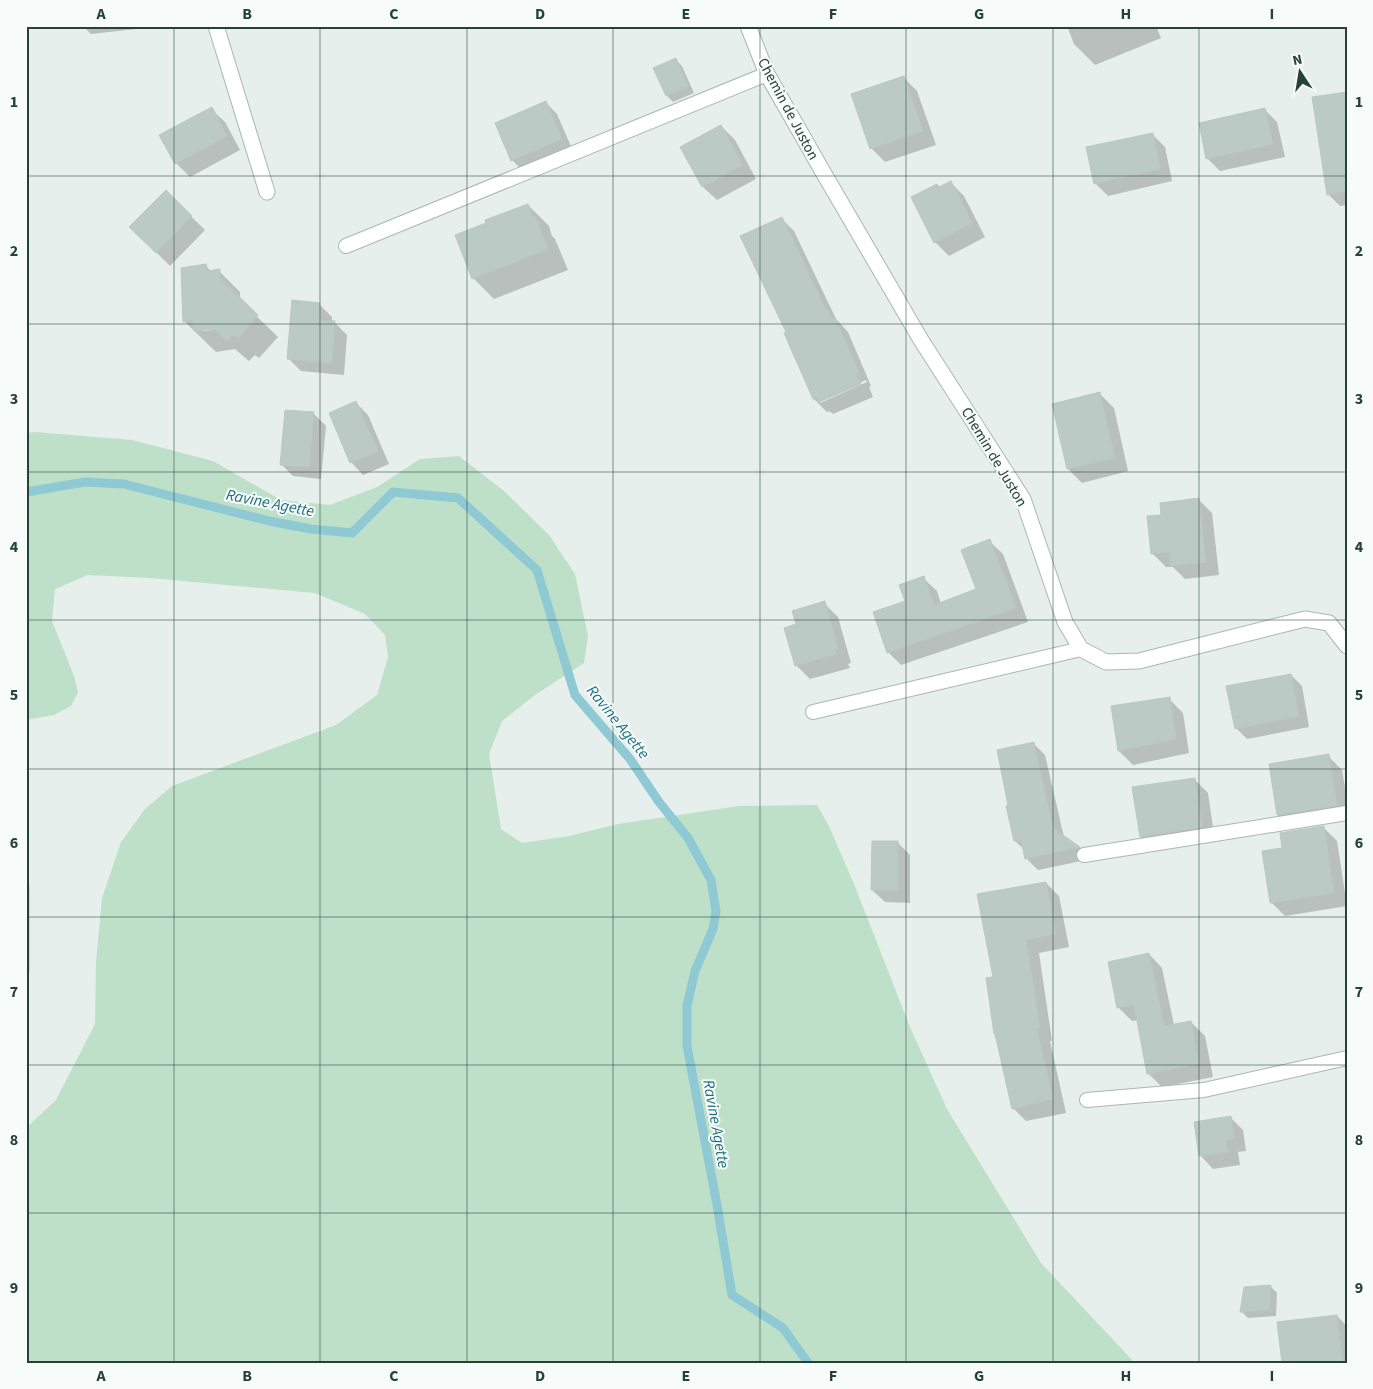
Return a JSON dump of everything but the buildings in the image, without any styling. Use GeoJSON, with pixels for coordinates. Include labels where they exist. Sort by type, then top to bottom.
{"type":"FeatureCollection","features":[{"type":"Feature","properties":{"kind":"street"},"geometry":{"type":"LineString","coordinates":[[216,26],[267,192]]}},
{"type":"Feature","properties":{"kind":"street","name":"Chemin de Juston"},"geometry":{"type":"LineString","coordinates":[[748,26],[767,74],[828,181],[921,340],[1023,499],[1064,622],[1081,649]]}},
{"type":"Feature","properties":{"kind":"street"},"geometry":{"type":"LineString","coordinates":[[1081,649],[1106,662],[1139,661],[1305,619],[1329,623],[1347,646]]}},
{"type":"Feature","properties":{"kind":"lane"},"geometry":{"type":"LineString","coordinates":[[346,246],[767,74]]}},
{"type":"Feature","properties":{"kind":"lane"},"geometry":{"type":"LineString","coordinates":[[814,712],[1081,649]]}},
{"type":"Feature","properties":{"kind":"lane"},"geometry":{"type":"LineString","coordinates":[[1084,855],[1347,813]]}},
{"type":"Feature","properties":{"kind":"lane"},"geometry":{"type":"LineString","coordinates":[[1087,1100],[1204,1090],[1347,1058]]}},
{"type":"Feature","properties":{"kind":"green space"},"geometry":{"type":"Polygon","coordinates":[[[35,432],[132,440],[213,461],[281,500],[330,505],[377,487],[420,459],[459,456],[504,491],[549,535],[575,574],[588,636],[584,663],[535,695],[502,721],[489,754],[501,829],[522,843],[569,836],[618,824],[739,806],[817,805],[829,826],[854,884],[910,1027],[947,1109],[1041,1263],[1135,1363],[26,1363],[26,1128],[56,1100],[95,1024],[96,962],[102,898],[121,842],[145,809],[172,786],[336,725],[377,695],[388,657],[385,635],[365,614],[315,593],[150,578],[88,575],[55,589],[52,621],[74,676],[78,692],[71,706],[54,715],[26,720],[26,433],[35,432]]]}},
{"type":"Feature","properties":{"kind":"green space"},"geometry":{"type":"Polygon","coordinates":[[[26,847],[30,891],[30,971],[26,982],[26,847]]]}},
{"type":"Feature","properties":{"kind":"waterway","name":"Ravine Agette"},"geometry":{"type":"LineString","coordinates":[[26,492],[85,482],[124,484],[269,521],[311,529],[352,533],[393,492],[458,498],[537,570],[575,695],[630,759],[659,802],[688,838],[711,880],[716,911],[713,929],[695,971],[687,1006],[687,1046],[732,1295],[783,1328],[808,1363]]}}]}
